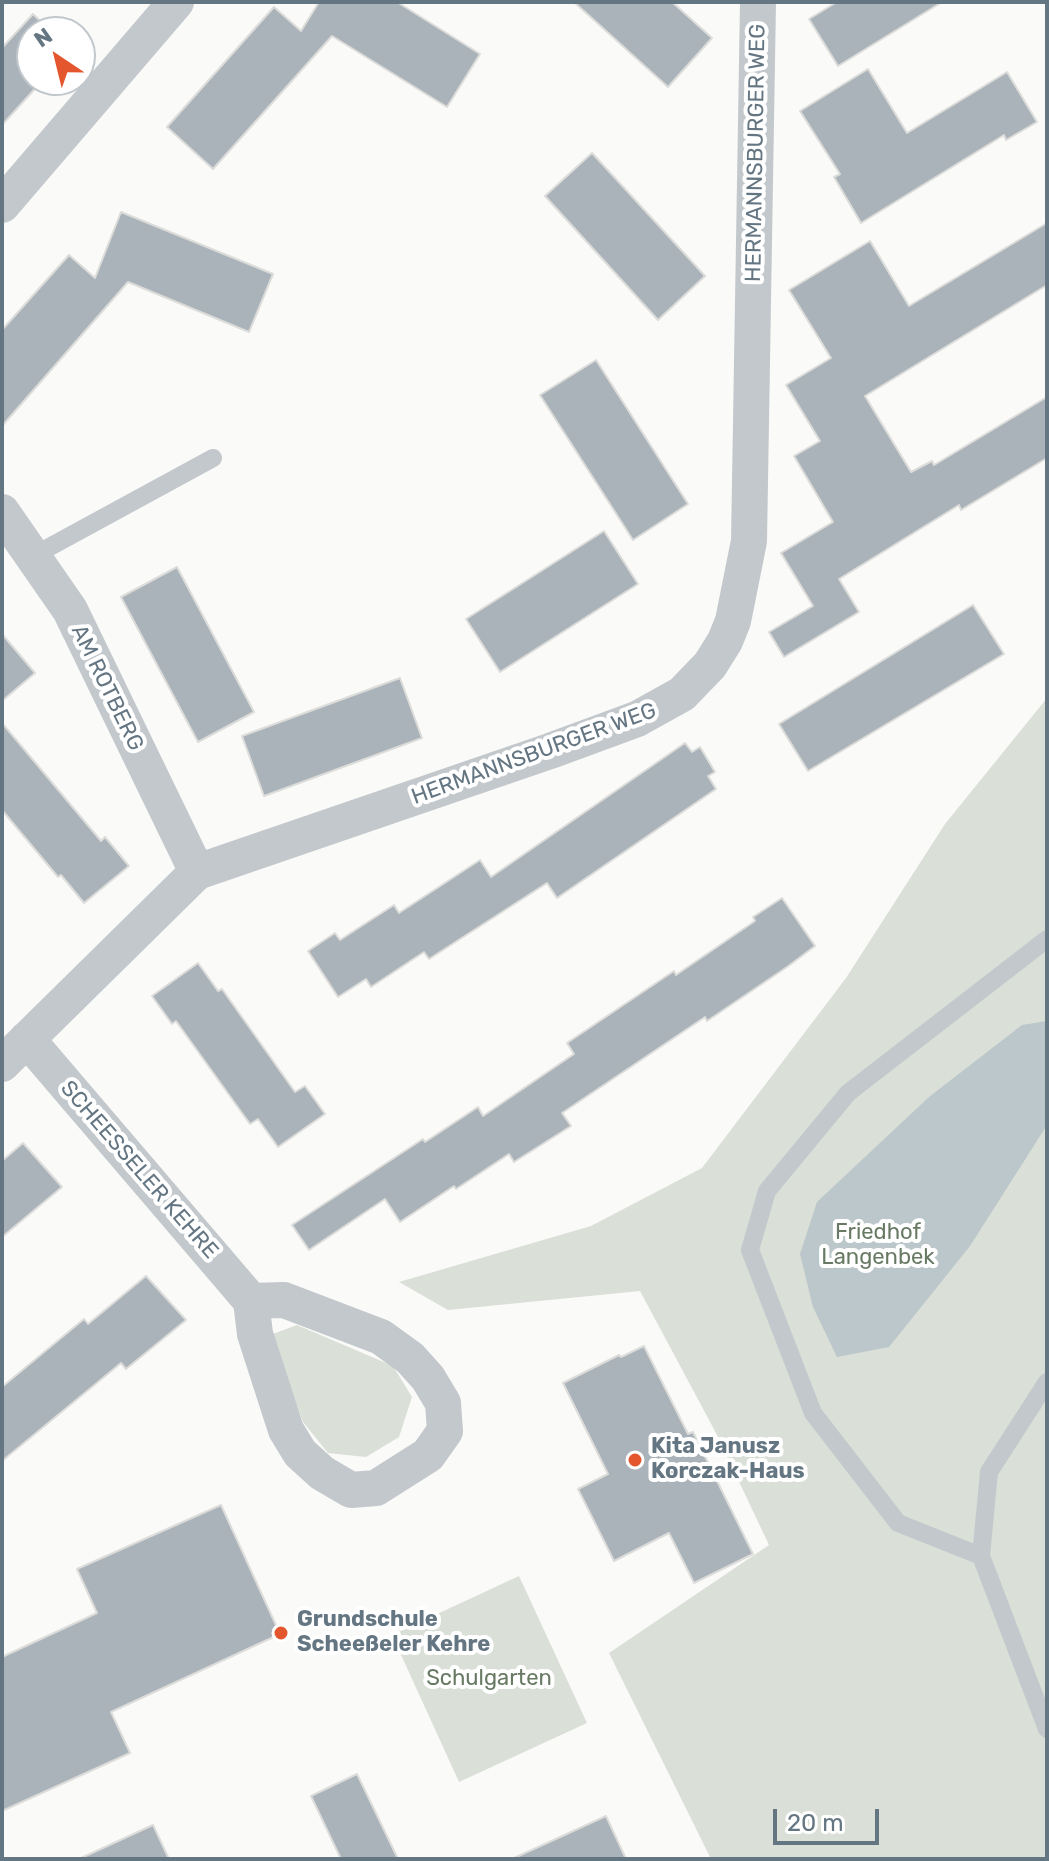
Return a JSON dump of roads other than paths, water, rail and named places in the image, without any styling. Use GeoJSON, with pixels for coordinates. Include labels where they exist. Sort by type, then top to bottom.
{"type":"FeatureCollection","features":[{"type":"Feature","properties":{"kind":"street"},"geometry":{"type":"LineString","coordinates":[[2,205],[176,2]]}},
{"type":"Feature","properties":{"kind":"street","name":"HERMANNSBURGER WEG"},"geometry":{"type":"LineString","coordinates":[[2,1064],[197,872],[637,719],[682,694],[710,665],[733,621],[749,541],[758,2]]}},
{"type":"Feature","properties":{"kind":"street","name":"AM ROTBERG"},"geometry":{"type":"LineString","coordinates":[[2,512],[70,610],[197,872]]}},
{"type":"Feature","properties":{"kind":"street","name":"SCHEESSELER KEHRE"},"geometry":{"type":"LineString","coordinates":[[27,1039],[251,1301]]}},
{"type":"Feature","properties":{"kind":"street"},"geometry":{"type":"LineString","coordinates":[[284,1300],[381,1337],[410,1358],[428,1378],[443,1403],[445,1431],[428,1455],[376,1488],[351,1490],[322,1473],[300,1453],[286,1430],[255,1334],[251,1301],[284,1300]]}},
{"type":"Feature","properties":{"kind":"lane"},"geometry":{"type":"LineString","coordinates":[[33,556],[213,458]]}},
{"type":"Feature","properties":{"kind":"lane"},"geometry":{"type":"LineString","coordinates":[[981,1556],[898,1523],[813,1413],[750,1250],[767,1191],[848,1093],[1047,939]]}},
{"type":"Feature","properties":{"kind":"lane"},"geometry":{"type":"LineString","coordinates":[[1047,1382],[989,1472],[981,1556],[1047,1729]]}},
{"type":"Feature","properties":{"kind":"place","name":"Kita Janusz Korczak-Haus"},"geometry":{"type":"Point","coordinates":[635,1460]}},
{"type":"Feature","properties":{"kind":"place","name":"Grundschule Scheeßeler Kehre"},"geometry":{"type":"Point","coordinates":[281,1633]}},
{"type":"Feature","properties":{"kind":"park label","name":"Friedhof Langenbek"},"geometry":{"type":"Point","coordinates":[878,1246]}},
{"type":"Feature","properties":{"kind":"park label","name":"Schulgarten"},"geometry":{"type":"Point","coordinates":[489,1679]}}]}
